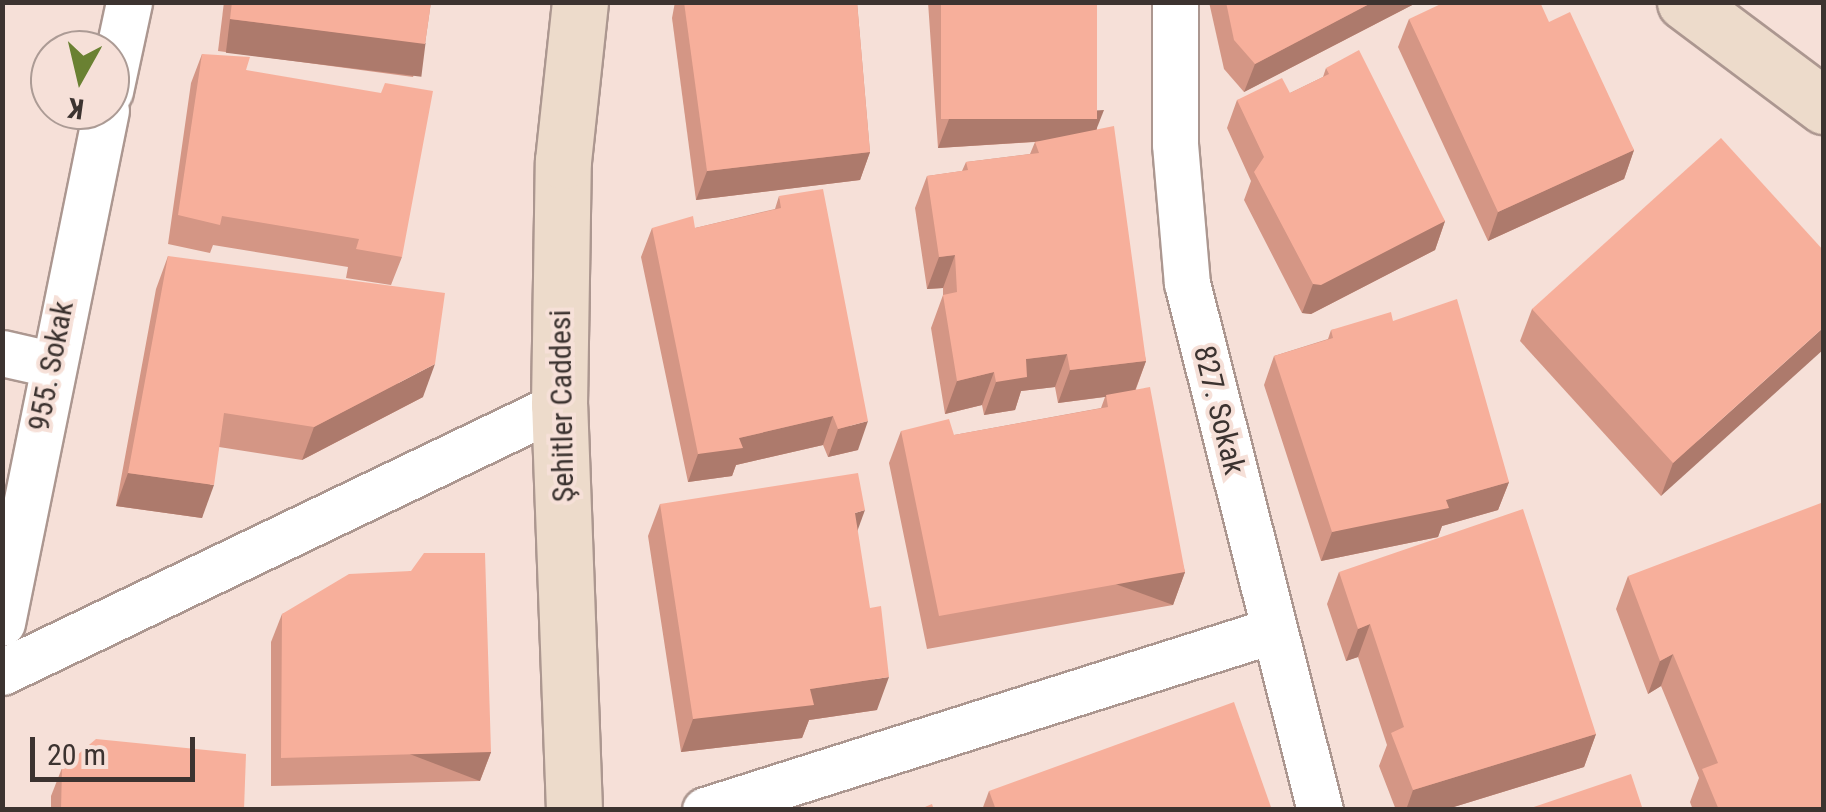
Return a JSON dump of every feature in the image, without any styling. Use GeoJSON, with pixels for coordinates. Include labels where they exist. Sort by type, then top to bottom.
{"type":"FeatureCollection","features":[{"type":"Feature","properties":{"kind":"street"},"geometry":{"type":"LineString","coordinates":[[124,30],[130,2]]}},
{"type":"Feature","properties":{"kind":"street","name":"Şehitler Caddesi"},"geometry":{"type":"LineString","coordinates":[[574,810],[559,405],[563,161],[580,2]]}},
{"type":"Feature","properties":{"kind":"street","name":"827. Sokak"},"geometry":{"type":"LineString","coordinates":[[1175,2],[1175,144],[1187,284],[1320,810]]}},
{"type":"Feature","properties":{"kind":"street"},"geometry":{"type":"LineString","coordinates":[[1685,2],[1824,106]]}},
{"type":"Feature","properties":{"kind":"street","name":"955. Sokak"},"geometry":{"type":"LineString","coordinates":[[2,623],[50,364],[102,130]]}},
{"type":"Feature","properties":{"kind":"street"},"geometry":{"type":"LineString","coordinates":[[2,353],[50,364]]}},
{"type":"Feature","properties":{"kind":"street"},"geometry":{"type":"LineString","coordinates":[[2,672],[559,405]]}},
{"type":"Feature","properties":{"kind":"street"},"geometry":{"type":"LineString","coordinates":[[706,810],[1274,630]]}},
{"type":"Feature","properties":{"kind":"building"},"geometry":{"type":"Polygon","coordinates":[[[232,2],[431,2],[425,44],[230,19],[232,2]]]}},
{"type":"Feature","properties":{"kind":"building"},"geometry":{"type":"Polygon","coordinates":[[[684,2],[857,2],[870,152],[707,171],[684,2]]]}},
{"type":"Feature","properties":{"kind":"building"},"geometry":{"type":"Polygon","coordinates":[[[941,2],[1097,2],[1097,119],[941,119],[941,2]]]}},
{"type":"Feature","properties":{"kind":"building"},"geometry":{"type":"Polygon","coordinates":[[[1226,2],[1373,2],[1255,64],[1234,40],[1226,2]]]}},
{"type":"Feature","properties":{"kind":"building"},"geometry":{"type":"Polygon","coordinates":[[[1445,2],[1540,2],[1549,22],[1570,12],[1634,150],[1498,212],[1409,19],[1445,2]]]}},
{"type":"Feature","properties":{"kind":"building"},"geometry":{"type":"Polygon","coordinates":[[[1359,50],[1445,221],[1321,285],[1313,284],[1254,172],[1264,157],[1237,100],[1282,78],[1290,93],[1329,74],[1326,68],[1359,50]]]}},
{"type":"Feature","properties":{"kind":"building"},"geometry":{"type":"Polygon","coordinates":[[[202,54],[250,57],[246,70],[381,93],[385,83],[433,91],[402,257],[356,249],[359,239],[222,216],[220,225],[178,215],[202,54]]]}},
{"type":"Feature","properties":{"kind":"building"},"geometry":{"type":"Polygon","coordinates":[[[1114,126],[1146,361],[1070,370],[1067,354],[1026,359],[1027,377],[996,382],[994,372],[957,381],[943,295],[957,292],[955,255],[939,257],[927,176],[968,170],[966,162],[1039,153],[1035,142],[1114,126]]]}},
{"type":"Feature","properties":{"kind":"building"},"geometry":{"type":"Polygon","coordinates":[[[1721,138],[1824,251],[1824,327],[1673,463],[1532,309],[1721,138]]]}},
{"type":"Feature","properties":{"kind":"building"},"geometry":{"type":"Polygon","coordinates":[[[823,189],[868,421],[838,429],[833,416],[739,438],[743,448],[698,454],[652,228],[693,216],[695,228],[781,208],[779,196],[823,189]]]}},
{"type":"Feature","properties":{"kind":"building"},"geometry":{"type":"Polygon","coordinates":[[[168,256],[445,293],[435,364],[314,427],[224,413],[214,485],[128,473],[168,256]]]}},
{"type":"Feature","properties":{"kind":"building"},"geometry":{"type":"Polygon","coordinates":[[[1457,299],[1509,482],[1446,500],[1449,508],[1332,532],[1274,356],[1333,338],[1331,330],[1391,312],[1393,321],[1457,299]]]}},
{"type":"Feature","properties":{"kind":"building"},"geometry":{"type":"Polygon","coordinates":[[[1150,387],[1185,572],[939,616],[901,431],[949,419],[954,435],[1108,407],[1106,395],[1150,387]]]}},
{"type":"Feature","properties":{"kind":"building"},"geometry":{"type":"Polygon","coordinates":[[[858,473],[865,510],[855,513],[870,608],[881,606],[889,677],[810,689],[814,705],[693,719],[660,504],[858,473]]]}},
{"type":"Feature","properties":{"kind":"building"},"geometry":{"type":"Polygon","coordinates":[[[1821,503],[1824,810],[1719,810],[1702,769],[1718,763],[1673,654],[1660,661],[1628,576],[1821,503]]]}},
{"type":"Feature","properties":{"kind":"building"},"geometry":{"type":"Polygon","coordinates":[[[1523,509],[1596,734],[1413,790],[1391,733],[1404,727],[1370,624],[1358,629],[1339,572],[1523,509]]]}},
{"type":"Feature","properties":{"kind":"building"},"geometry":{"type":"Polygon","coordinates":[[[424,553],[485,553],[491,752],[281,758],[282,614],[349,574],[411,571],[424,553]]]}},
{"type":"Feature","properties":{"kind":"building"},"geometry":{"type":"Polygon","coordinates":[[[1234,702],[1272,810],[996,810],[989,791],[1234,702]]]}},
{"type":"Feature","properties":{"kind":"building"},"geometry":{"type":"Polygon","coordinates":[[[96,739],[246,754],[244,810],[61,810],[62,768],[96,739]]]}},
{"type":"Feature","properties":{"kind":"building"},"geometry":{"type":"Polygon","coordinates":[[[1631,774],[1643,810],[1525,810],[1631,774]]]}}]}
